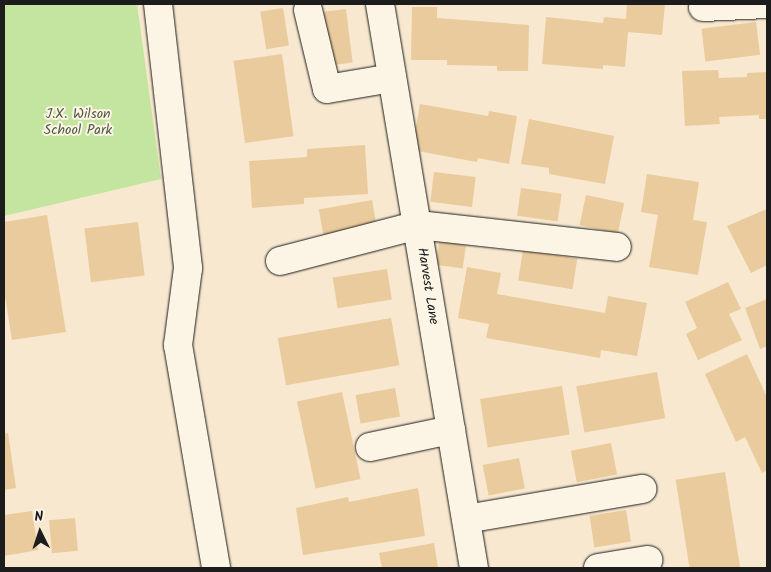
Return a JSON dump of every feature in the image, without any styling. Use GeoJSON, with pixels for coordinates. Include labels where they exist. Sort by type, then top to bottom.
{"type":"FeatureCollection","features":[{"type":"Feature","properties":{"kind":"street"},"geometry":{"type":"LineString","coordinates":[[158,4],[188,268],[178,345],[216,568]]}},
{"type":"Feature","properties":{"kind":"street","name":"Harvest Lane"},"geometry":{"type":"LineString","coordinates":[[380,4],[474,568]]}},
{"type":"Feature","properties":{"kind":"street"},"geometry":{"type":"LineString","coordinates":[[703,7],[767,4]]}},
{"type":"Feature","properties":{"kind":"street"},"geometry":{"type":"LineString","coordinates":[[308,10],[327,89],[392,78]]}},
{"type":"Feature","properties":{"kind":"street"},"geometry":{"type":"LineString","coordinates":[[280,260],[418,225],[618,247]]}},
{"type":"Feature","properties":{"kind":"street"},"geometry":{"type":"LineString","coordinates":[[370,447],[451,430]]}},
{"type":"Feature","properties":{"kind":"street"},"geometry":{"type":"LineString","coordinates":[[466,519],[642,489]]}},
{"type":"Feature","properties":{"kind":"street"},"geometry":{"type":"LineString","coordinates":[[598,568],[648,560]]}},
{"type":"Feature","properties":{"kind":"green space","name":"J.X. Wilson School Park"},"geometry":{"type":"Polygon","coordinates":[[[4,4],[137,4],[161,179],[4,216],[4,4]]]}},
{"type":"Feature","properties":{"kind":"building"},"geometry":{"type":"Polygon","coordinates":[[[627,4],[665,4],[662,35],[628,32],[625,67],[603,65],[603,69],[542,64],[546,17],[603,23],[604,17],[626,19],[627,4]]]}},
{"type":"Feature","properties":{"kind":"building"},"geometry":{"type":"Polygon","coordinates":[[[412,7],[437,7],[437,18],[529,25],[528,71],[497,71],[497,66],[447,65],[447,60],[411,60],[412,7]]]}},
{"type":"Feature","properties":{"kind":"building"},"geometry":{"type":"Polygon","coordinates":[[[283,8],[289,46],[266,49],[260,12],[283,8]]]}},
{"type":"Feature","properties":{"kind":"building"},"geometry":{"type":"Polygon","coordinates":[[[346,9],[353,63],[323,66],[316,13],[346,9]]]}},
{"type":"Feature","properties":{"kind":"building"},"geometry":{"type":"Polygon","coordinates":[[[756,22],[760,55],[705,61],[701,29],[756,22]]]}},
{"type":"Feature","properties":{"kind":"building"},"geometry":{"type":"Polygon","coordinates":[[[282,54],[294,136],[245,143],[233,61],[282,54]]]}},
{"type":"Feature","properties":{"kind":"building"},"geometry":{"type":"Polygon","coordinates":[[[718,70],[719,78],[747,77],[747,73],[767,72],[767,119],[759,119],[759,115],[719,117],[720,124],[685,126],[682,71],[718,70]]]}},
{"type":"Feature","properties":{"kind":"building"},"geometry":{"type":"Polygon","coordinates":[[[420,104],[488,116],[489,111],[517,116],[509,164],[478,158],[477,162],[412,150],[420,104]]]}},
{"type":"Feature","properties":{"kind":"building"},"geometry":{"type":"Polygon","coordinates":[[[529,119],[614,136],[605,184],[549,174],[549,168],[521,164],[529,119]]]}},
{"type":"Feature","properties":{"kind":"building"},"geometry":{"type":"Polygon","coordinates":[[[365,145],[368,194],[304,198],[304,204],[252,208],[249,161],[307,157],[307,149],[365,145]]]}},
{"type":"Feature","properties":{"kind":"building"},"geometry":{"type":"Polygon","coordinates":[[[434,172],[476,177],[472,207],[430,202],[434,172]]]}},
{"type":"Feature","properties":{"kind":"building"},"geometry":{"type":"Polygon","coordinates":[[[647,174],[699,182],[693,220],[707,222],[698,275],[649,267],[658,215],[641,212],[647,174]]]}},
{"type":"Feature","properties":{"kind":"building"},"geometry":{"type":"Polygon","coordinates":[[[521,188],[562,194],[558,221],[517,216],[521,188]]]}},
{"type":"Feature","properties":{"kind":"building"},"geometry":{"type":"Polygon","coordinates":[[[586,195],[624,203],[618,233],[580,225],[586,195]]]}},
{"type":"Feature","properties":{"kind":"building"},"geometry":{"type":"Polygon","coordinates":[[[372,200],[378,233],[325,243],[319,209],[372,200]]]}},
{"type":"Feature","properties":{"kind":"building"},"geometry":{"type":"Polygon","coordinates":[[[767,209],[767,265],[751,273],[727,226],[767,209]]]}},
{"type":"Feature","properties":{"kind":"building"},"geometry":{"type":"Polygon","coordinates":[[[47,215],[66,332],[12,340],[4,290],[4,222],[47,215]]]}},
{"type":"Feature","properties":{"kind":"building"},"geometry":{"type":"Polygon","coordinates":[[[138,222],[145,276],[91,282],[84,229],[138,222]]]}},
{"type":"Feature","properties":{"kind":"building"},"geometry":{"type":"Polygon","coordinates":[[[440,236],[467,240],[463,268],[436,265],[440,236]]]}},
{"type":"Feature","properties":{"kind":"building"},"geometry":{"type":"Polygon","coordinates":[[[523,250],[577,259],[572,289],[518,281],[523,250]]]}},
{"type":"Feature","properties":{"kind":"building"},"geometry":{"type":"Polygon","coordinates":[[[467,267],[501,273],[497,294],[605,313],[608,296],[647,303],[637,356],[601,350],[600,358],[486,338],[489,324],[458,318],[467,267]]]}},
{"type":"Feature","properties":{"kind":"building"},"geometry":{"type":"Polygon","coordinates":[[[387,269],[392,300],[338,308],[333,278],[387,269]]]}},
{"type":"Feature","properties":{"kind":"building"},"geometry":{"type":"Polygon","coordinates":[[[728,282],[741,309],[729,314],[742,340],[698,360],[686,334],[697,328],[685,302],[728,282]]]}},
{"type":"Feature","properties":{"kind":"building"},"geometry":{"type":"Polygon","coordinates":[[[767,299],[767,346],[760,349],[745,308],[767,299]]]}},
{"type":"Feature","properties":{"kind":"building"},"geometry":{"type":"Polygon","coordinates":[[[391,318],[399,365],[286,385],[278,338],[391,318]]]}},
{"type":"Feature","properties":{"kind":"building"},"geometry":{"type":"Polygon","coordinates":[[[747,354],[767,397],[767,470],[762,473],[745,437],[736,442],[705,374],[747,354]]]}},
{"type":"Feature","properties":{"kind":"building"},"geometry":{"type":"Polygon","coordinates":[[[657,372],[665,418],[584,433],[576,386],[657,372]]]}},
{"type":"Feature","properties":{"kind":"building"},"geometry":{"type":"Polygon","coordinates":[[[562,386],[570,434],[488,447],[480,399],[562,386]]]}},
{"type":"Feature","properties":{"kind":"building"},"geometry":{"type":"Polygon","coordinates":[[[395,388],[400,417],[361,424],[356,395],[395,388]]]}},
{"type":"Feature","properties":{"kind":"building"},"geometry":{"type":"Polygon","coordinates":[[[342,392],[361,479],[316,489],[297,402],[342,392]]]}},
{"type":"Feature","properties":{"kind":"building"},"geometry":{"type":"Polygon","coordinates":[[[8,433],[16,488],[4,490],[4,434],[8,433]]]}},
{"type":"Feature","properties":{"kind":"building"},"geometry":{"type":"Polygon","coordinates":[[[611,443],[617,474],[577,482],[571,451],[611,443]]]}},
{"type":"Feature","properties":{"kind":"building"},"geometry":{"type":"Polygon","coordinates":[[[519,458],[525,488],[489,495],[483,465],[519,458]]]}},
{"type":"Feature","properties":{"kind":"building"},"geometry":{"type":"Polygon","coordinates":[[[725,472],[740,568],[690,568],[676,480],[725,472]]]}},
{"type":"Feature","properties":{"kind":"building"},"geometry":{"type":"Polygon","coordinates":[[[418,488],[425,536],[303,555],[296,508],[348,497],[349,502],[418,488]]]}},
{"type":"Feature","properties":{"kind":"building"},"geometry":{"type":"Polygon","coordinates":[[[626,510],[631,542],[594,547],[589,516],[626,510]]]}},
{"type":"Feature","properties":{"kind":"building"},"geometry":{"type":"Polygon","coordinates":[[[32,511],[38,550],[4,556],[4,515],[32,511]]]}},
{"type":"Feature","properties":{"kind":"building"},"geometry":{"type":"Polygon","coordinates":[[[75,518],[78,551],[52,553],[49,520],[75,518]]]}},
{"type":"Feature","properties":{"kind":"building"},"geometry":{"type":"Polygon","coordinates":[[[434,543],[438,568],[382,568],[379,553],[434,543]]]}}]}
